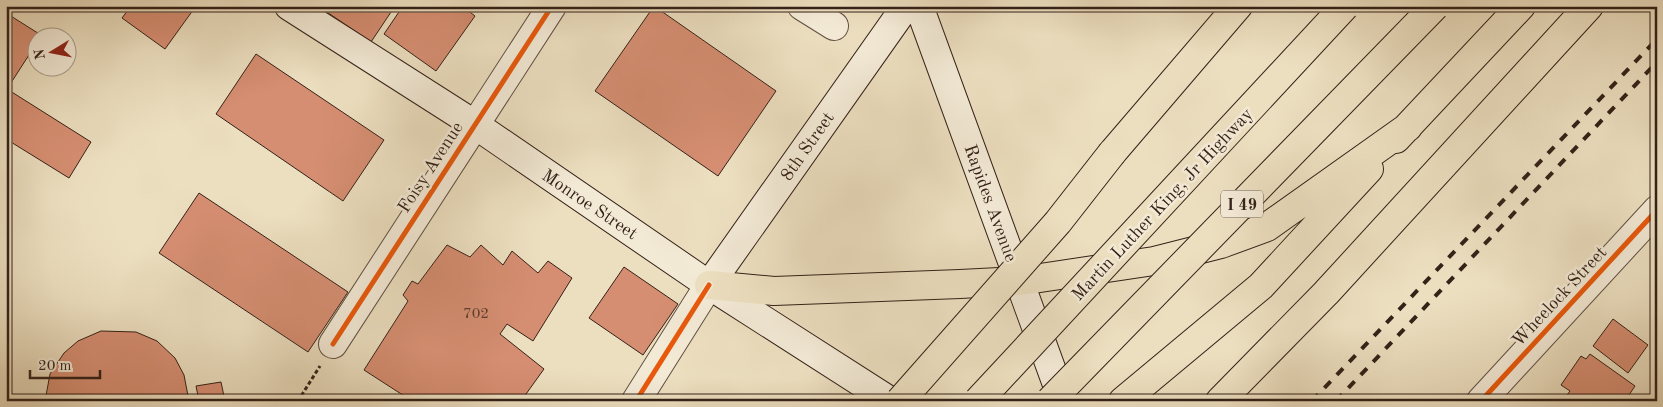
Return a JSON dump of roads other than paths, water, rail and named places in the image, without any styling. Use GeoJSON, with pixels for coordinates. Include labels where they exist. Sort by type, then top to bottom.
{"type":"FeatureCollection","features":[{"type":"Feature","properties":{"kind":"highway"},"geometry":{"type":"LineString","coordinates":[[900,401],[1058,222],[1112,153],[1238,6]]}},
{"type":"Feature","properties":{"kind":"highway","name":"Martin Luther King, Jr Highway"},"geometry":{"type":"LineString","coordinates":[[978,401],[1345,6]]}},
{"type":"Feature","properties":{"kind":"highway","name":"I 49"},"geometry":{"type":"LineString","coordinates":[[1050,401],[1435,6]]}},
{"type":"Feature","properties":{"kind":"highway"},"geometry":{"type":"LineString","coordinates":[[1123,401],[1260,286],[1521,6]]}},
{"type":"Feature","properties":{"kind":"highway"},"geometry":{"type":"LineString","coordinates":[[1221,400],[1326,293],[1589,6]]}},
{"type":"Feature","properties":{"kind":"highway"},"geometry":{"type":"LineString","coordinates":[[709,285],[774,291],[1020,281],[1154,261],[1221,244],[1268,227],[1408,127]]}},
{"type":"Feature","properties":{"kind":"main road","name":"Monroe Street"},"geometry":{"type":"LineString","coordinates":[[290,6],[474,124],[709,285],[890,401]]}},
{"type":"Feature","properties":{"kind":"main road","name":"Foisy Avenue"},"geometry":{"type":"LineString","coordinates":[[333,344],[552,6]]}},
{"type":"Feature","properties":{"kind":"main road"},"geometry":{"type":"LineString","coordinates":[[802,6],[834,26]]}},
{"type":"Feature","properties":{"kind":"main road","name":"8th Street"},"geometry":{"type":"LineString","coordinates":[[636,401],[709,285],[906,6]]}},
{"type":"Feature","properties":{"kind":"main road","name":"Rapides Avenue"},"geometry":{"type":"LineString","coordinates":[[919,6],[1063,401]]}},
{"type":"Feature","properties":{"kind":"main road","name":"Wheelock Street"},"geometry":{"type":"LineString","coordinates":[[1481,401],[1657,210]]}},
{"type":"Feature","properties":{"kind":"railway"},"geometry":{"type":"LineString","coordinates":[[1312,401],[1657,39]]}},
{"type":"Feature","properties":{"kind":"railway"},"geometry":{"type":"LineString","coordinates":[[1336,401],[1657,62]]}}]}
